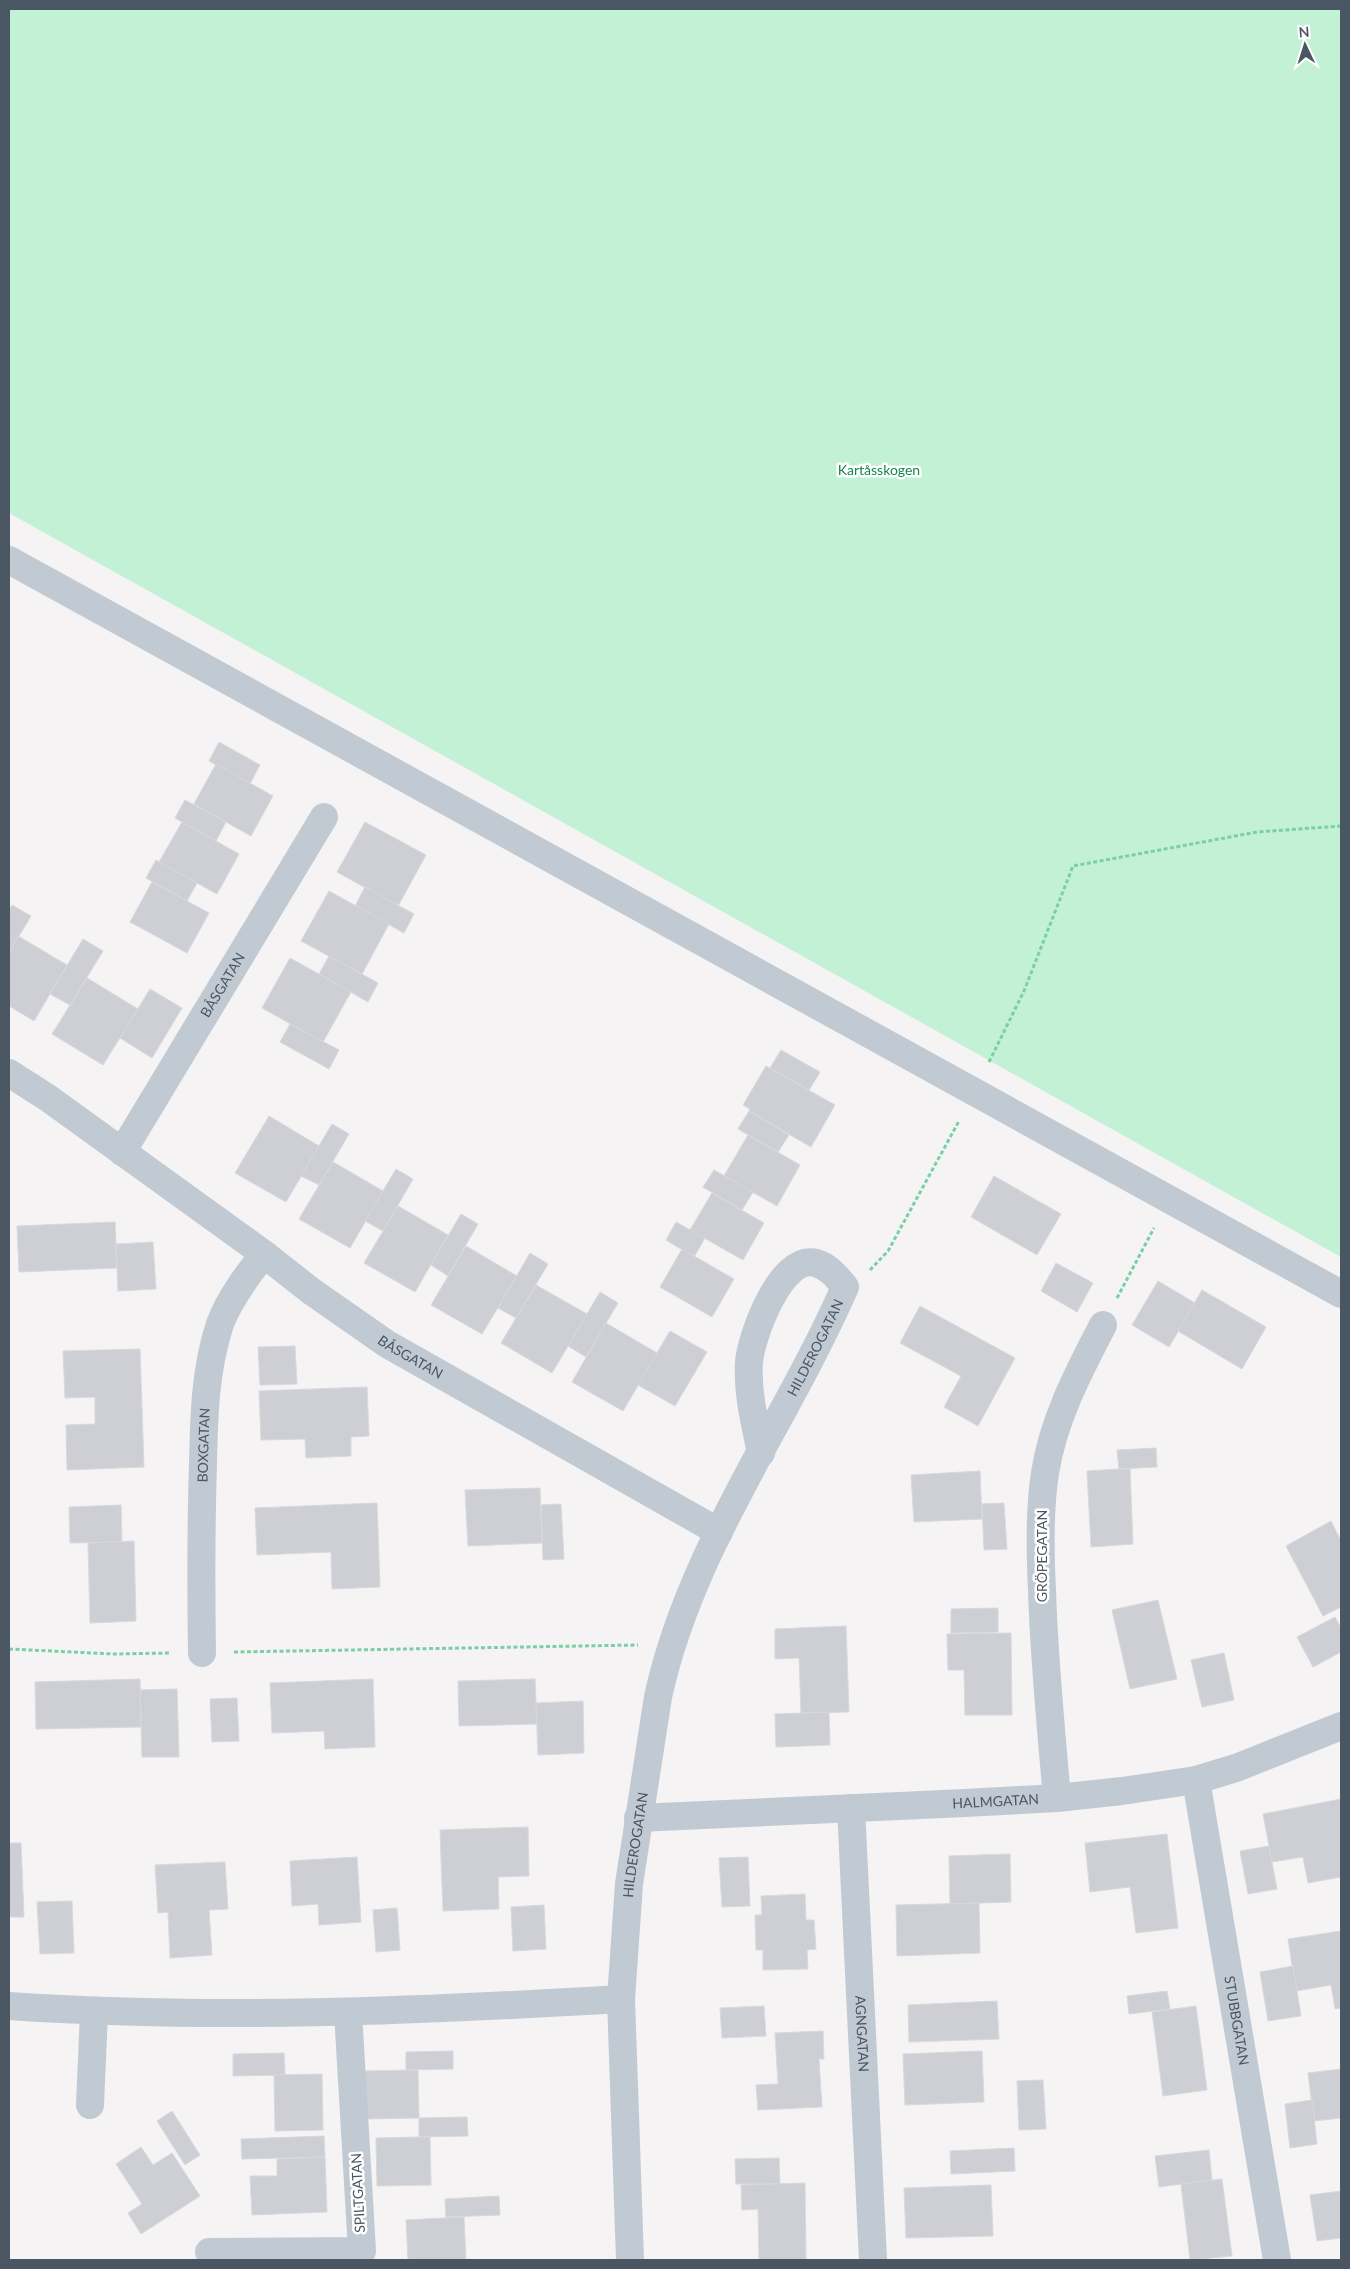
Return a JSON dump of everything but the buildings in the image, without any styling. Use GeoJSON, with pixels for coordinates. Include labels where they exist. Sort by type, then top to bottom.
{"type":"FeatureCollection","features":[{"type":"Feature","properties":{"kind":"street"},"geometry":{"type":"LineString","coordinates":[[9,560],[1341,1294]]}},
{"type":"Feature","properties":{"kind":"street","name":"BÅSGATAN"},"geometry":{"type":"LineString","coordinates":[[122,1152],[324,818]]}},
{"type":"Feature","properties":{"kind":"street","name":"BÅSGATAN"},"geometry":{"type":"LineString","coordinates":[[9,1073],[48,1098],[264,1254],[311,1291],[387,1344],[719,1532]]}},
{"type":"Feature","properties":{"kind":"street","name":"BOXGATAN"},"geometry":{"type":"LineString","coordinates":[[202,1653],[200,1536],[206,1396],[210,1358],[221,1322],[247,1275],[264,1254]]}},
{"type":"Feature","properties":{"kind":"street","name":"HILDEROGATAN"},"geometry":{"type":"LineString","coordinates":[[630,2260],[621,1999],[629,1884],[658,1697],[672,1644],[691,1591],[719,1532],[761,1453],[845,1287],[834,1273],[815,1263],[799,1266],[790,1271],[774,1290],[752,1341],[749,1363],[751,1406],[761,1453]]}},
{"type":"Feature","properties":{"kind":"street","name":"GRÖPEGATAN"},"geometry":{"type":"LineString","coordinates":[[1057,1798],[1042,1616],[1042,1504],[1045,1472],[1057,1425],[1078,1372],[1103,1325]]}},
{"type":"Feature","properties":{"kind":"street","name":"HALMGATAN"},"geometry":{"type":"LineString","coordinates":[[638,1818],[1057,1798],[1196,1780],[1253,1761],[1341,1726]]}},
{"type":"Feature","properties":{"kind":"street","name":"STUBBGATAN"},"geometry":{"type":"LineString","coordinates":[[1196,1780],[1277,2260]]}},
{"type":"Feature","properties":{"kind":"street","name":"AGNGATAN"},"geometry":{"type":"LineString","coordinates":[[851,1808],[873,2260]]}},
{"type":"Feature","properties":{"kind":"street"},"geometry":{"type":"LineString","coordinates":[[9,2006],[94,2012],[179,2014],[348,2012],[621,1999]]}},
{"type":"Feature","properties":{"kind":"street"},"geometry":{"type":"LineString","coordinates":[[90,2104],[94,2012]]}},
{"type":"Feature","properties":{"kind":"street","name":"SPILTGATAN"},"geometry":{"type":"LineString","coordinates":[[209,2252],[362,2251],[348,2012]]}},
{"type":"Feature","properties":{"kind":"path"},"geometry":{"type":"LineString","coordinates":[[845,1287],[872,1268],[888,1251],[974,1092],[1024,990],[1073,866],[1257,832],[1341,826]]}},
{"type":"Feature","properties":{"kind":"path"},"geometry":{"type":"LineString","coordinates":[[1103,1325],[1157,1223]]}},
{"type":"Feature","properties":{"kind":"path"},"geometry":{"type":"LineString","coordinates":[[9,1649],[114,1654],[672,1644]]}},
{"type":"Feature","properties":{"kind":"green space","name":"Kartåsskogen"},"geometry":{"type":"Polygon","coordinates":[[[9,9],[1341,9],[1341,1257],[9,513],[9,9]]]}}]}
